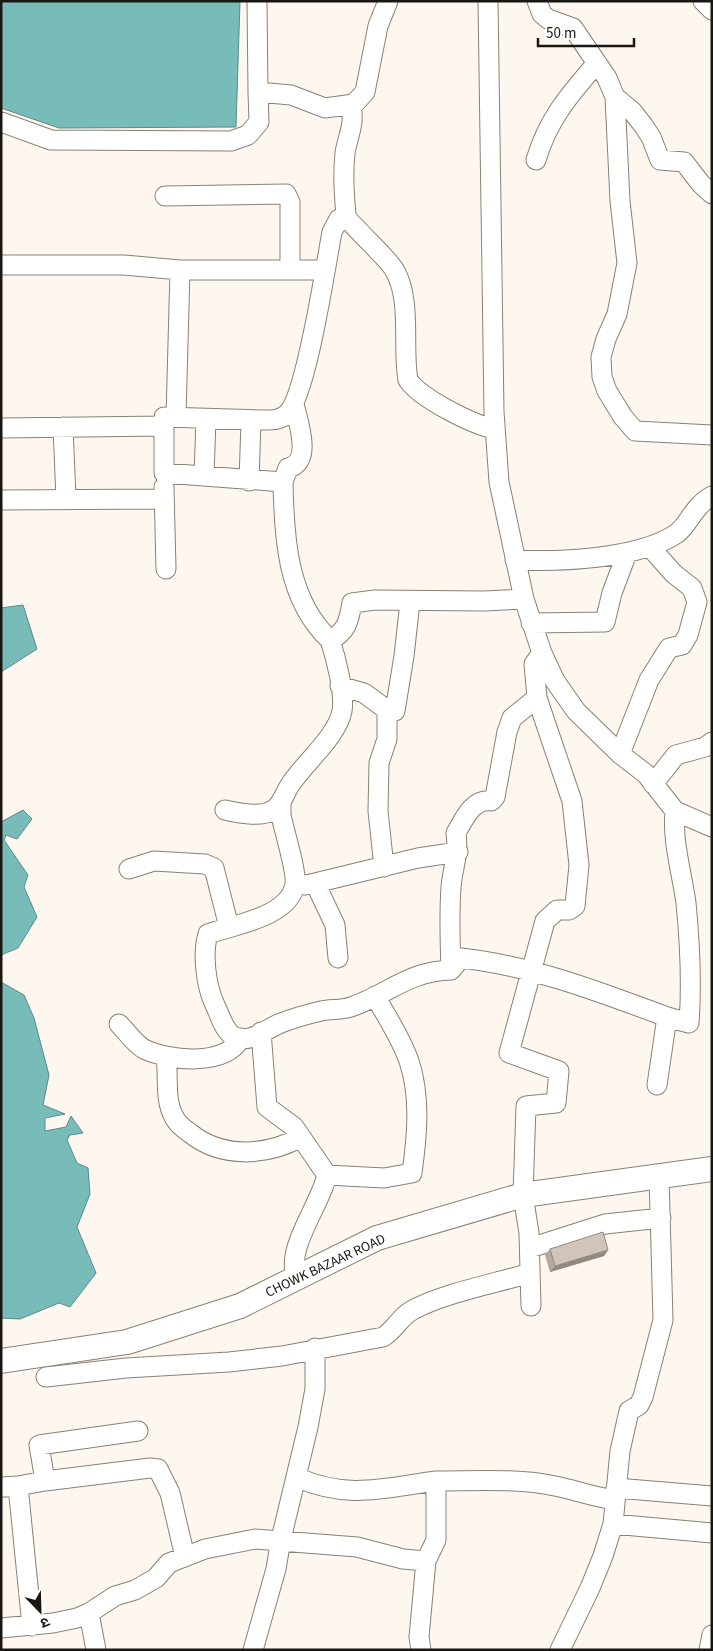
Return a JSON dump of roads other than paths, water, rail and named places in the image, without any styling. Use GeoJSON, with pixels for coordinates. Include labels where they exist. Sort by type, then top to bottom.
{"type":"FeatureCollection","features":[{"type":"Feature","properties":{"kind":"main road","name":"CHOWK BAZAAR ROAD"},"geometry":{"type":"LineString","coordinates":[[1,1362],[127,1342],[240,1306],[377,1238],[523,1195],[712,1169]]}},
{"type":"Feature","properties":{"kind":"street"},"geometry":{"type":"LineString","coordinates":[[1,122],[51,140],[231,141],[248,135],[258,122],[256,1]]}},
{"type":"Feature","properties":{"kind":"street"},"geometry":{"type":"LineString","coordinates":[[258,92],[291,96],[325,108],[351,105],[365,92],[378,26],[388,1]]}},
{"type":"Feature","properties":{"kind":"street"},"geometry":{"type":"LineString","coordinates":[[488,1],[495,429],[499,482],[524,599],[542,653],[555,681],[576,711],[620,754],[646,774],[675,811],[712,827]]}},
{"type":"Feature","properties":{"kind":"street"},"geometry":{"type":"LineString","coordinates":[[537,1],[542,14],[548,19],[573,28],[613,87],[615,97],[620,201],[627,263],[617,314],[606,339],[601,357],[602,377],[607,392],[623,417],[636,431],[650,434],[712,435]]}},
{"type":"Feature","properties":{"kind":"street"},"geometry":{"type":"LineString","coordinates":[[703,1],[712,10]]}},
{"type":"Feature","properties":{"kind":"street"},"geometry":{"type":"LineString","coordinates":[[536,160],[541,143],[563,101],[597,63]]}},
{"type":"Feature","properties":{"kind":"street"},"geometry":{"type":"LineString","coordinates":[[615,97],[632,111],[644,125],[660,160],[684,162],[701,184],[712,194]]}},
{"type":"Feature","properties":{"kind":"street"},"geometry":{"type":"LineString","coordinates":[[351,105],[354,119],[346,152],[344,173],[346,216],[395,270],[402,296],[406,325],[407,372],[412,386],[470,421],[495,429]]}},
{"type":"Feature","properties":{"kind":"street"},"geometry":{"type":"LineString","coordinates":[[165,196],[286,194],[290,202],[290,270]]}},
{"type":"Feature","properties":{"kind":"street"},"geometry":{"type":"LineString","coordinates":[[1,428],[170,422],[206,418],[277,420],[287,414],[294,404],[307,360],[332,232],[339,220],[346,216]]}},
{"type":"Feature","properties":{"kind":"street"},"geometry":{"type":"LineString","coordinates":[[1,265],[124,264],[180,270],[325,270]]}},
{"type":"Feature","properties":{"kind":"street"},"geometry":{"type":"LineString","coordinates":[[166,569],[164,473],[170,422],[180,270]]}},
{"type":"Feature","properties":{"kind":"street"},"geometry":{"type":"LineString","coordinates":[[225,810],[244,814],[272,811],[280,804],[290,784],[338,725],[342,709],[340,686],[330,640],[309,617],[290,566],[283,521],[283,482],[288,468],[294,467],[299,461],[302,449],[302,436],[294,404]]}},
{"type":"Feature","properties":{"kind":"street"},"geometry":{"type":"LineString","coordinates":[[204,476],[206,418]]}},
{"type":"Feature","properties":{"kind":"street"},"geometry":{"type":"LineString","coordinates":[[249,481],[251,420]]}},
{"type":"Feature","properties":{"kind":"street"},"geometry":{"type":"LineString","coordinates":[[63,427],[66,498]]}},
{"type":"Feature","properties":{"kind":"street"},"geometry":{"type":"LineString","coordinates":[[164,473],[249,481],[283,482]]}},
{"type":"Feature","properties":{"kind":"street"},"geometry":{"type":"LineString","coordinates":[[516,560],[570,559],[627,554],[650,547],[680,531],[703,501],[712,496]]}},
{"type":"Feature","properties":{"kind":"street"},"geometry":{"type":"LineString","coordinates":[[1,500],[66,498],[164,499]]}},
{"type":"Feature","properties":{"kind":"street"},"geometry":{"type":"LineString","coordinates":[[620,754],[649,680],[670,648],[682,645],[688,635],[697,602],[692,588],[674,574],[650,547]]}},
{"type":"Feature","properties":{"kind":"street"},"geometry":{"type":"LineString","coordinates":[[531,623],[605,622],[612,593],[627,554]]}},
{"type":"Feature","properties":{"kind":"street"},"geometry":{"type":"LineString","coordinates":[[330,640],[340,635],[348,623],[352,603],[375,600],[410,602],[524,599]]}},
{"type":"Feature","properties":{"kind":"street"},"geometry":{"type":"LineString","coordinates":[[340,686],[364,692],[387,710],[395,711],[410,602]]}},
{"type":"Feature","properties":{"kind":"street"},"geometry":{"type":"LineString","coordinates":[[531,1306],[530,1248],[523,1195],[526,1106],[556,1103],[558,1071],[509,1053],[542,932],[549,915],[556,910],[569,910],[575,906],[579,865],[572,801],[537,698],[534,664],[542,653]]}},
{"type":"Feature","properties":{"kind":"street"},"geometry":{"type":"LineString","coordinates":[[451,970],[450,904],[452,873],[458,852],[456,833],[466,816],[477,803],[484,800],[491,801],[495,797],[507,732],[512,718],[537,698]]}},
{"type":"Feature","properties":{"kind":"street"},"geometry":{"type":"LineString","coordinates":[[384,867],[378,811],[379,762],[387,739],[387,710]]}},
{"type":"Feature","properties":{"kind":"street"},"geometry":{"type":"LineString","coordinates":[[653,784],[676,755],[704,747],[712,742]]}},
{"type":"Feature","properties":{"kind":"street"},"geometry":{"type":"LineString","coordinates":[[280,804],[295,883],[289,897],[268,914],[208,934],[205,954],[212,998],[227,1031],[241,1038],[252,1038],[260,1032],[297,1018],[321,1011],[350,1008],[396,984],[431,970],[451,970]]}},
{"type":"Feature","properties":{"kind":"street"},"geometry":{"type":"LineString","coordinates":[[451,970],[461,958],[495,962],[532,971],[593,990],[689,1023],[691,960],[686,902],[674,826],[675,811]]}},
{"type":"Feature","properties":{"kind":"street"},"geometry":{"type":"LineString","coordinates":[[294,887],[316,884],[418,858],[458,852]]}},
{"type":"Feature","properties":{"kind":"street"},"geometry":{"type":"LineString","coordinates":[[129,869],[154,861],[205,864],[214,868],[229,927]]}},
{"type":"Feature","properties":{"kind":"street"},"geometry":{"type":"LineString","coordinates":[[316,884],[335,925],[338,958]]}},
{"type":"Feature","properties":{"kind":"street"},"geometry":{"type":"LineString","coordinates":[[327,1175],[384,1178],[404,1176],[412,1173],[416,1144],[417,1113],[413,1081],[409,1062],[375,996]]}},
{"type":"Feature","properties":{"kind":"street"},"geometry":{"type":"LineString","coordinates":[[657,1085],[667,1017]]}},
{"type":"Feature","properties":{"kind":"street"},"geometry":{"type":"LineString","coordinates":[[119,1024],[142,1048],[166,1057],[187,1059],[226,1053],[237,1045],[241,1038]]}},
{"type":"Feature","properties":{"kind":"street"},"geometry":{"type":"LineString","coordinates":[[260,1032],[267,1107],[294,1127],[327,1175],[325,1185],[309,1217],[295,1257],[292,1268],[297,1278]]}},
{"type":"Feature","properties":{"kind":"street"},"geometry":{"type":"LineString","coordinates":[[166,1057],[170,1108],[174,1119],[198,1140],[213,1146],[239,1152],[264,1150],[287,1145],[301,1137]]}},
{"type":"Feature","properties":{"kind":"street"},"geometry":{"type":"LineString","coordinates":[[560,1650],[593,1580],[613,1524],[615,1494],[626,1422],[629,1411],[639,1405],[643,1397],[663,1320],[659,1176]]}},
{"type":"Feature","properties":{"kind":"street"},"geometry":{"type":"LineString","coordinates":[[530,1248],[605,1224],[661,1218]]}},
{"type":"Feature","properties":{"kind":"street"},"geometry":{"type":"LineString","coordinates":[[46,1377],[126,1368],[238,1361],[282,1356],[315,1348],[383,1338],[391,1332],[402,1318],[413,1310],[445,1298],[530,1273]]}},
{"type":"Feature","properties":{"kind":"street"},"geometry":{"type":"LineString","coordinates":[[253,1650],[276,1569],[315,1389],[315,1348]]}},
{"type":"Feature","properties":{"kind":"street"},"geometry":{"type":"LineString","coordinates":[[44,1481],[39,1445],[138,1431]]}},
{"type":"Feature","properties":{"kind":"street"},"geometry":{"type":"LineString","coordinates":[[32,1626],[9,1486],[150,1468],[158,1469],[170,1493],[184,1557]]}},
{"type":"Feature","properties":{"kind":"street"},"geometry":{"type":"LineString","coordinates":[[296,1478],[317,1487],[360,1492],[436,1481],[500,1481],[555,1486],[589,1496],[615,1494],[712,1496]]}},
{"type":"Feature","properties":{"kind":"street"},"geometry":{"type":"LineString","coordinates":[[421,1650],[419,1637],[426,1561],[436,1540],[436,1481]]}},
{"type":"Feature","properties":{"kind":"street"},"geometry":{"type":"LineString","coordinates":[[613,1524],[712,1533]]}},
{"type":"Feature","properties":{"kind":"street"},"geometry":{"type":"LineString","coordinates":[[1,1628],[53,1624],[89,1613],[115,1596],[134,1590],[156,1578],[169,1563],[228,1544],[255,1539],[281,1539],[318,1545],[357,1547],[403,1559],[426,1561]]}},
{"type":"Feature","properties":{"kind":"street"},"geometry":{"type":"LineString","coordinates":[[89,1613],[96,1650]]}},
{"type":"Feature","properties":{"kind":"street"},"geometry":{"type":"LineString","coordinates":[[709,1650],[712,1635]]}},
{"type":"Feature","properties":{"kind":"water"},"geometry":{"type":"Polygon","coordinates":[[[1,1],[240,1],[236,127],[59,128],[1,108],[1,1]]]}},
{"type":"Feature","properties":{"kind":"water"},"geometry":{"type":"Polygon","coordinates":[[[23,605],[37,649],[1,672],[1,608],[23,605]]]}},
{"type":"Feature","properties":{"kind":"water"},"geometry":{"type":"Polygon","coordinates":[[[23,810],[32,819],[17,839],[6,835],[4,840],[28,875],[24,887],[37,917],[18,948],[1,955],[1,822],[23,810]]]}},
{"type":"Feature","properties":{"kind":"water"},"geometry":{"type":"Polygon","coordinates":[[[1,982],[24,995],[34,1018],[49,1075],[43,1105],[65,1114],[45,1118],[45,1131],[66,1127],[71,1116],[83,1133],[70,1135],[67,1140],[77,1163],[88,1168],[90,1194],[77,1227],[96,1273],[70,1307],[59,1303],[20,1319],[1,1318],[1,982]]]}}]}
